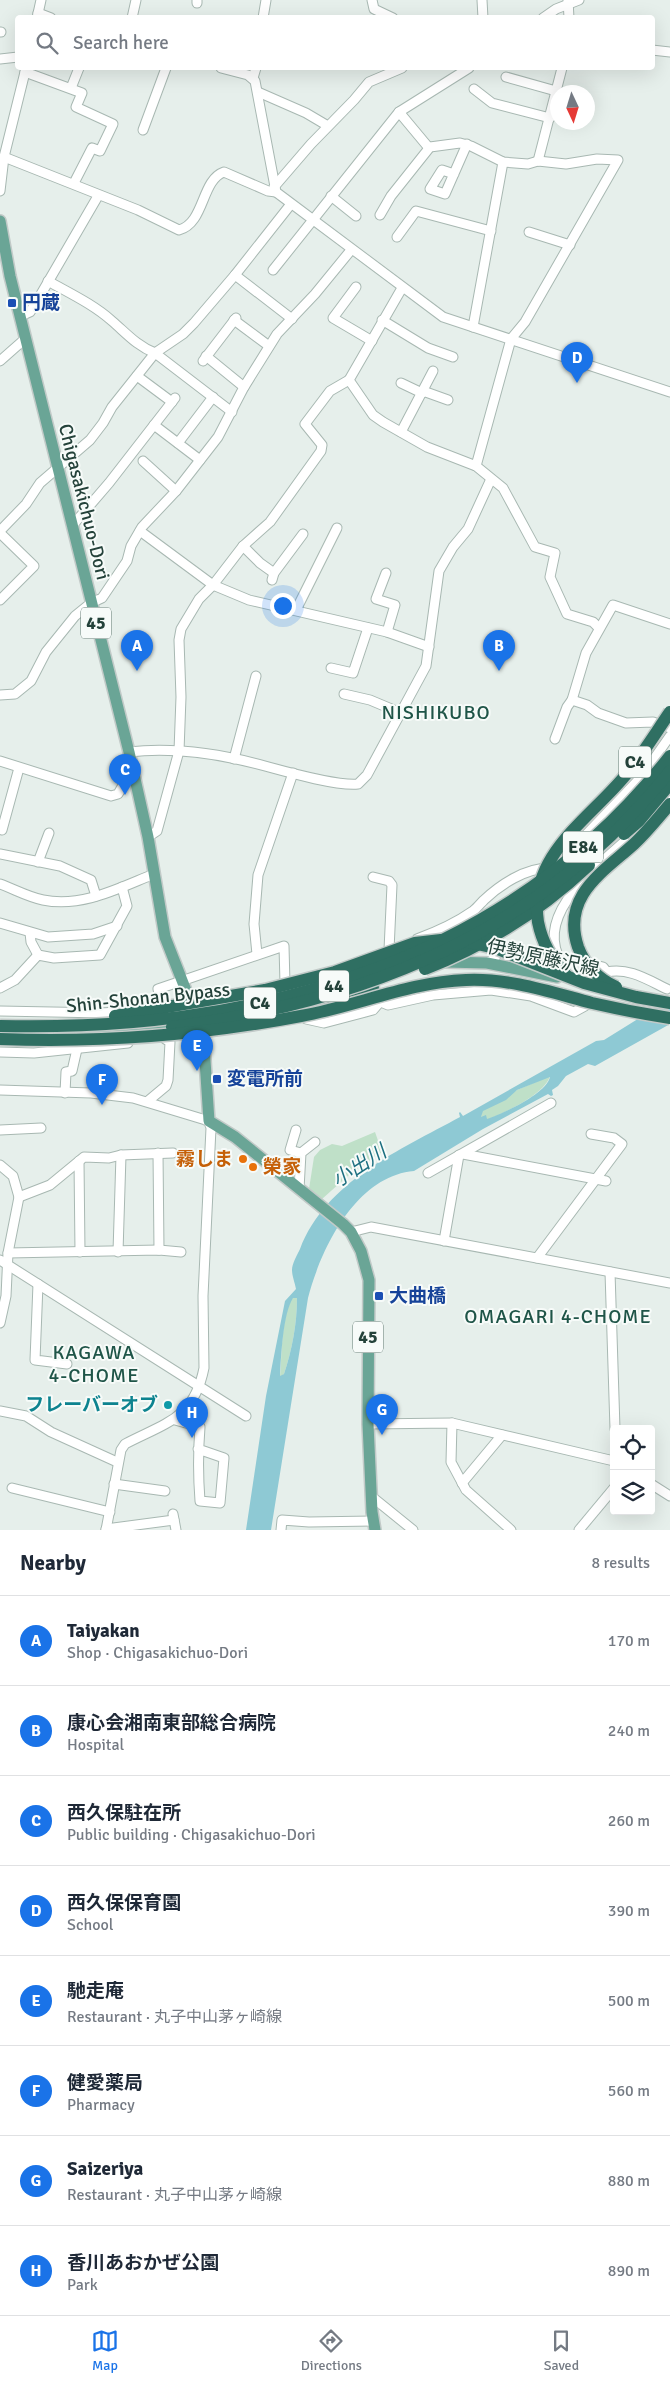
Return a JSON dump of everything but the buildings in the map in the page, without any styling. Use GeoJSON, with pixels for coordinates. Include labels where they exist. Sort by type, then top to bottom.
{"type":"FeatureCollection","features":[{"type":"Feature","properties":{"kind":"highway","name":"C4"},"geometry":{"type":"LineString","coordinates":[[670,712],[624,777],[556,850],[542,878],[537,906],[539,927],[547,949],[560,969],[574,982],[605,998],[670,1014]]}},
{"type":"Feature","properties":{"kind":"highway"},"geometry":{"type":"LineString","coordinates":[[348,982],[456,928],[489,907],[541,869],[570,844],[627,784],[670,726]]}},
{"type":"Feature","properties":{"kind":"highway","name":"Shin-Shonan Bypass"},"geometry":{"type":"LineString","coordinates":[[0,1026],[23,1029],[80,1026],[155,1020],[211,1012],[276,999],[341,982],[394,963],[484,925],[571,857],[630,803],[670,756]]}},
{"type":"Feature","properties":{"kind":"highway","name":"Shin-Shonan Bypass"},"geometry":{"type":"LineString","coordinates":[[0,1036],[82,1035],[158,1029],[269,1011],[307,1002],[383,978],[428,960],[544,891],[574,868],[631,816],[670,771]]}},
{"type":"Feature","properties":{"kind":"highway"},"geometry":{"type":"LineString","coordinates":[[289,1010],[368,991],[450,959],[492,939],[516,924],[569,883],[639,821],[670,784]]}},
{"type":"Feature","properties":{"kind":"highway"},"geometry":{"type":"LineString","coordinates":[[668,998],[618,988],[600,978],[582,956],[576,941],[575,926],[577,907],[591,882],[635,843],[670,804]]}},
{"type":"Feature","properties":{"kind":"highway","name":"C4"},"geometry":{"type":"LineString","coordinates":[[23,1029],[265,990],[335,972],[415,943],[441,940],[468,942],[495,948],[584,983],[636,997],[668,998]]}},
{"type":"Feature","properties":{"kind":"highway","name":"C4"},"geometry":{"type":"LineString","coordinates":[[0,1036],[108,1040],[198,1032],[302,1016],[432,983],[467,980],[522,984],[607,1006],[670,1014]]}},
{"type":"Feature","properties":{"kind":"highway"},"geometry":{"type":"LineString","coordinates":[[0,1036],[23,1029]]}},
{"type":"Feature","properties":{"kind":"main road","name":"Chigasakichuo-Dori"},"geometry":{"type":"LineString","coordinates":[[0,222],[2,245],[129,752],[148,837],[165,937],[197,1019]]}},
{"type":"Feature","properties":{"kind":"main road","name":"伊勢原藤沢線"},"geometry":{"type":"LineString","coordinates":[[23,1029],[101,1032],[164,1026],[268,1003],[390,970],[424,964],[462,961],[526,969],[586,984],[668,998]]}},
{"type":"Feature","properties":{"kind":"main road","name":"伊勢原藤沢線"},"geometry":{"type":"LineString","coordinates":[[368,991],[430,980],[466,977],[503,979],[538,985],[640,1010],[670,1014]]}},
{"type":"Feature","properties":{"kind":"main road","name":"伊勢原藤沢線"},"geometry":{"type":"LineString","coordinates":[[23,1029],[242,1018],[289,1010]]}},
{"type":"Feature","properties":{"kind":"main road","name":"45"},"geometry":{"type":"LineString","coordinates":[[197,1019],[206,1063],[209,1121],[234,1137],[350,1231],[362,1251],[369,1280],[368,1424],[374,1526]]}},
{"type":"Feature","properties":{"kind":"street"},"geometry":{"type":"LineString","coordinates":[[38,15],[41,0]]}},
{"type":"Feature","properties":{"kind":"street"},"geometry":{"type":"LineString","coordinates":[[133,15],[136,0]]}},
{"type":"Feature","properties":{"kind":"street"},"geometry":{"type":"LineString","coordinates":[[264,15],[266,0]]}},
{"type":"Feature","properties":{"kind":"street"},"geometry":{"type":"LineString","coordinates":[[372,0],[374,9],[387,15]]}},
{"type":"Feature","properties":{"kind":"street"},"geometry":{"type":"LineString","coordinates":[[482,0],[483,15]]}},
{"type":"Feature","properties":{"kind":"street"},"geometry":{"type":"LineString","coordinates":[[545,15],[568,2],[579,0]]}},
{"type":"Feature","properties":{"kind":"street"},"geometry":{"type":"LineString","coordinates":[[568,2],[569,15]]}},
{"type":"Feature","properties":{"kind":"street"},"geometry":{"type":"LineString","coordinates":[[655,50],[670,52]]}},
{"type":"Feature","properties":{"kind":"street"},"geometry":{"type":"LineString","coordinates":[[0,59],[15,57]]}},
{"type":"Feature","properties":{"kind":"street"},"geometry":{"type":"LineString","coordinates":[[0,190],[4,157],[26,70],[82,92],[76,108],[113,124],[100,151],[92,148],[74,184]]}},
{"type":"Feature","properties":{"kind":"street"},"geometry":{"type":"LineString","coordinates":[[71,88],[77,70]]}},
{"type":"Feature","properties":{"kind":"street"},"geometry":{"type":"LineString","coordinates":[[144,130],[165,70]]}},
{"type":"Feature","properties":{"kind":"street"},"geometry":{"type":"LineString","coordinates":[[227,70],[253,78]]}},
{"type":"Feature","properties":{"kind":"street"},"geometry":{"type":"LineString","coordinates":[[255,70],[253,78],[258,92],[275,190],[291,204],[443,317],[670,392]]}},
{"type":"Feature","properties":{"kind":"street"},"geometry":{"type":"LineString","coordinates":[[4,157],[74,184],[98,196],[138,210],[179,230],[187,226],[194,218],[214,180],[224,172],[268,191],[275,190],[328,126],[369,82],[397,70]]}},
{"type":"Feature","properties":{"kind":"street"},"geometry":{"type":"LineString","coordinates":[[273,270],[399,112],[466,70]]}},
{"type":"Feature","properties":{"kind":"street"},"geometry":{"type":"LineString","coordinates":[[558,85],[561,70]]}},
{"type":"Feature","properties":{"kind":"street"},"geometry":{"type":"LineString","coordinates":[[506,78],[550,89]]}},
{"type":"Feature","properties":{"kind":"street"},"geometry":{"type":"LineString","coordinates":[[474,90],[492,103],[550,118],[538,162]]}},
{"type":"Feature","properties":{"kind":"street"},"geometry":{"type":"LineString","coordinates":[[258,92],[306,113],[328,126]]}},
{"type":"Feature","properties":{"kind":"street"},"geometry":{"type":"LineString","coordinates":[[399,112],[428,148]]}},
{"type":"Feature","properties":{"kind":"street"},"geometry":{"type":"LineString","coordinates":[[380,215],[391,196],[428,148],[448,143],[467,144],[503,162],[566,164],[597,159],[618,160],[525,322],[511,339],[503,374],[476,466]]}},
{"type":"Feature","properties":{"kind":"street"},"geometry":{"type":"LineString","coordinates":[[454,174],[467,144]]}},
{"type":"Feature","properties":{"kind":"street"},"geometry":{"type":"LineString","coordinates":[[473,328],[503,162]]}},
{"type":"Feature","properties":{"kind":"street"},"geometry":{"type":"LineString","coordinates":[[21,316],[30,312],[98,196]]}},
{"type":"Feature","properties":{"kind":"street"},"geometry":{"type":"LineString","coordinates":[[331,196],[357,215]]}},
{"type":"Feature","properties":{"kind":"street"},"geometry":{"type":"LineString","coordinates":[[0,600],[34,566],[0,532],[26,504],[40,483],[98,431],[112,407],[156,353],[183,334],[235,275],[291,204]]}},
{"type":"Feature","properties":{"kind":"street"},"geometry":{"type":"LineString","coordinates":[[398,237],[416,212],[491,231]]}},
{"type":"Feature","properties":{"kind":"street"},"geometry":{"type":"LineString","coordinates":[[529,232],[570,244]]}},
{"type":"Feature","properties":{"kind":"street"},"geometry":{"type":"LineString","coordinates":[[0,695],[15,694],[31,681],[46,652],[74,616],[91,603],[102,598],[127,562],[130,546],[140,530],[176,491],[218,436],[244,387],[269,346],[351,250]]}},
{"type":"Feature","properties":{"kind":"street"},"geometry":{"type":"LineString","coordinates":[[235,275],[292,319]]}},
{"type":"Feature","properties":{"kind":"street"},"geometry":{"type":"LineString","coordinates":[[48,281],[99,312],[126,335],[142,347],[156,353],[232,412]]}},
{"type":"Feature","properties":{"kind":"street"},"geometry":{"type":"LineString","coordinates":[[356,287],[333,318],[345,327],[372,340]]}},
{"type":"Feature","properties":{"kind":"street"},"geometry":{"type":"LineString","coordinates":[[148,837],[157,831],[179,751],[181,697],[179,640],[181,630],[199,599],[213,585],[243,546],[270,522],[321,451],[322,445],[305,424],[330,391],[349,380],[402,288]]}},
{"type":"Feature","properties":{"kind":"street"},"geometry":{"type":"LineString","coordinates":[[244,387],[205,359],[235,319],[269,346]]}},
{"type":"Feature","properties":{"kind":"street"},"geometry":{"type":"LineString","coordinates":[[382,320],[428,348],[453,357]]}},
{"type":"Feature","properties":{"kind":"street"},"geometry":{"type":"LineString","coordinates":[[0,361],[26,338]]}},
{"type":"Feature","properties":{"kind":"street"},"geometry":{"type":"LineString","coordinates":[[401,432],[433,371]]}},
{"type":"Feature","properties":{"kind":"street"},"geometry":{"type":"LineString","coordinates":[[72,526],[103,490],[173,400],[137,376]]}},
{"type":"Feature","properties":{"kind":"street"},"geometry":{"type":"LineString","coordinates":[[349,380],[373,415],[428,447],[476,466],[504,488],[535,548],[555,553],[550,577],[567,614],[593,622],[598,628]]}},
{"type":"Feature","properties":{"kind":"street"},"geometry":{"type":"LineString","coordinates":[[401,383],[448,400]]}},
{"type":"Feature","properties":{"kind":"street"},"geometry":{"type":"LineString","coordinates":[[178,443],[213,397]]}},
{"type":"Feature","properties":{"kind":"street"},"geometry":{"type":"LineString","coordinates":[[154,425],[200,460]]}},
{"type":"Feature","properties":{"kind":"street"},"geometry":{"type":"LineString","coordinates":[[144,461],[176,491]]}},
{"type":"Feature","properties":{"kind":"street"},"geometry":{"type":"LineString","coordinates":[[129,752],[179,751],[234,759],[293,773],[358,784],[368,775],[426,666],[440,571],[453,548],[468,529],[491,479]]}},
{"type":"Feature","properties":{"kind":"street"},"geometry":{"type":"LineString","coordinates":[[296,610],[337,528]]}},
{"type":"Feature","properties":{"kind":"street"},"geometry":{"type":"LineString","coordinates":[[140,530],[213,585],[248,600],[387,632],[429,647]]}},
{"type":"Feature","properties":{"kind":"street"},"geometry":{"type":"LineString","coordinates":[[243,546],[273,576],[303,534]]}},
{"type":"Feature","properties":{"kind":"street"},"geometry":{"type":"LineString","coordinates":[[386,573],[376,598],[395,605],[387,632]]}},
{"type":"Feature","properties":{"kind":"street"},"geometry":{"type":"LineString","coordinates":[[555,739],[566,707],[572,700],[586,653],[598,628],[613,604],[670,624]]}},
{"type":"Feature","properties":{"kind":"street"},"geometry":{"type":"LineString","coordinates":[[331,668],[353,673],[368,628]]}},
{"type":"Feature","properties":{"kind":"street"},"geometry":{"type":"LineString","coordinates":[[234,759],[256,676]]}},
{"type":"Feature","properties":{"kind":"street"},"geometry":{"type":"LineString","coordinates":[[344,694],[370,700],[401,713]]}},
{"type":"Feature","properties":{"kind":"street"},"geometry":{"type":"LineString","coordinates":[[572,700],[586,705],[598,713],[626,723],[654,722],[670,726]]}},
{"type":"Feature","properties":{"kind":"street"},"geometry":{"type":"LineString","coordinates":[[487,963],[498,954],[501,945],[494,922],[544,884],[549,868],[590,831],[642,776],[670,736]]}},
{"type":"Feature","properties":{"kind":"street"},"geometry":{"type":"LineString","coordinates":[[0,761],[111,796],[118,794],[126,780],[133,774]]}},
{"type":"Feature","properties":{"kind":"street"},"geometry":{"type":"LineString","coordinates":[[2,830],[19,768]]}},
{"type":"Feature","properties":{"kind":"street"},"geometry":{"type":"LineString","coordinates":[[257,954],[254,924],[258,875],[293,773]]}},
{"type":"Feature","properties":{"kind":"street"},"geometry":{"type":"LineString","coordinates":[[586,984],[564,966],[558,957],[554,936],[561,908],[585,879],[670,795]]}},
{"type":"Feature","properties":{"kind":"street"},"geometry":{"type":"LineString","coordinates":[[590,831],[611,854]]}},
{"type":"Feature","properties":{"kind":"street"},"geometry":{"type":"LineString","coordinates":[[38,862],[50,833]]}},
{"type":"Feature","properties":{"kind":"street"},"geometry":{"type":"LineString","coordinates":[[0,854],[60,866],[91,880],[96,896]]}},
{"type":"Feature","properties":{"kind":"street"},"geometry":{"type":"LineString","coordinates":[[268,1003],[267,990],[340,969],[436,932],[474,910],[484,900],[518,876],[549,868]]}},
{"type":"Feature","properties":{"kind":"street"},"geometry":{"type":"LineString","coordinates":[[0,884],[44,900],[72,902],[96,896],[154,874]]}},
{"type":"Feature","properties":{"kind":"street"},"geometry":{"type":"LineString","coordinates":[[373,877],[389,881],[392,885],[389,950]]}},
{"type":"Feature","properties":{"kind":"street"},"geometry":{"type":"LineString","coordinates":[[585,879],[575,900],[572,913],[571,942],[577,955],[590,964],[603,967],[606,975],[622,971],[636,974],[655,986],[668,998]]}},
{"type":"Feature","properties":{"kind":"street"},"geometry":{"type":"LineString","coordinates":[[30,932],[31,942],[38,954],[54,958],[100,955],[127,906],[122,887]]}},
{"type":"Feature","properties":{"kind":"street"},"geometry":{"type":"LineString","coordinates":[[0,924],[48,937],[93,934],[117,926]]}},
{"type":"Feature","properties":{"kind":"street"},"geometry":{"type":"LineString","coordinates":[[0,1011],[105,1013],[158,1005],[161,1001],[158,989],[284,946],[285,984]]}},
{"type":"Feature","properties":{"kind":"street"},"geometry":{"type":"LineString","coordinates":[[0,988],[15,980],[38,954]]}},
{"type":"Feature","properties":{"kind":"street"},"geometry":{"type":"LineString","coordinates":[[516,992],[538,985]]}},
{"type":"Feature","properties":{"kind":"street"},"geometry":{"type":"LineString","coordinates":[[368,991],[379,1003],[388,1005],[433,995],[467,991],[516,992],[574,1012],[585,1006]]}},
{"type":"Feature","properties":{"kind":"street"},"geometry":{"type":"LineString","coordinates":[[306,1019],[324,1023],[373,1010],[379,1003]]}},
{"type":"Feature","properties":{"kind":"street"},"geometry":{"type":"LineString","coordinates":[[234,1031],[346,1012],[352,1008]]}},
{"type":"Feature","properties":{"kind":"street"},"geometry":{"type":"LineString","coordinates":[[105,1013],[107,1026]]}},
{"type":"Feature","properties":{"kind":"street"},"geometry":{"type":"LineString","coordinates":[[242,1018],[244,1030]]}},
{"type":"Feature","properties":{"kind":"street"},"geometry":{"type":"LineString","coordinates":[[164,1026],[165,1040]]}},
{"type":"Feature","properties":{"kind":"street"},"geometry":{"type":"LineString","coordinates":[[0,1052],[34,1053],[165,1040],[170,1042],[168,1080],[166,1086],[148,1101]]}},
{"type":"Feature","properties":{"kind":"street"},"geometry":{"type":"LineString","coordinates":[[65,1093],[66,1072],[72,1071],[77,1049]]}},
{"type":"Feature","properties":{"kind":"street"},"geometry":{"type":"LineString","coordinates":[[0,1090],[111,1095],[148,1101],[209,1121],[211,1128],[203,1296],[204,1368],[199,1386],[185,1410],[176,1420],[125,1444],[118,1462],[106,1529],[174,1517],[176,1530]]}},
{"type":"Feature","properties":{"kind":"street"},"geometry":{"type":"LineString","coordinates":[[428,1174],[551,1103]]}},
{"type":"Feature","properties":{"kind":"street"},"geometry":{"type":"LineString","coordinates":[[0,1130],[41,1128]]}},
{"type":"Feature","properties":{"kind":"street"},"geometry":{"type":"LineString","coordinates":[[534,1257],[597,1180],[622,1144],[614,1138],[591,1134]]}},
{"type":"Feature","properties":{"kind":"street"},"geometry":{"type":"LineString","coordinates":[[297,1135],[290,1150],[301,1153]]}},
{"type":"Feature","properties":{"kind":"street"},"geometry":{"type":"LineString","coordinates":[[299,1189],[301,1153],[315,1142]]}},
{"type":"Feature","properties":{"kind":"street"},"geometry":{"type":"LineString","coordinates":[[158,1153],[159,1250]]}},
{"type":"Feature","properties":{"kind":"street"},"geometry":{"type":"LineString","coordinates":[[18,1197],[50,1185],[84,1157],[109,1158],[121,1155],[173,1153]]}},
{"type":"Feature","properties":{"kind":"street"},"geometry":{"type":"LineString","coordinates":[[461,1154],[597,1180]]}},
{"type":"Feature","properties":{"kind":"street"},"geometry":{"type":"LineString","coordinates":[[444,1240],[461,1154]]}},
{"type":"Feature","properties":{"kind":"street"},"geometry":{"type":"LineString","coordinates":[[118,1252],[121,1155]]}},
{"type":"Feature","properties":{"kind":"street"},"geometry":{"type":"LineString","coordinates":[[78,1161],[80,1252]]}},
{"type":"Feature","properties":{"kind":"street"},"geometry":{"type":"LineString","coordinates":[[0,1164],[13,1176],[18,1197],[8,1253],[3,1262],[6,1296],[0,1324]]}},
{"type":"Feature","properties":{"kind":"street"},"geometry":{"type":"LineString","coordinates":[[350,1231],[371,1227],[670,1283]]}},
{"type":"Feature","properties":{"kind":"street"},"geometry":{"type":"LineString","coordinates":[[8,1253],[159,1250],[181,1252]]}},
{"type":"Feature","properties":{"kind":"street"},"geometry":{"type":"LineString","coordinates":[[3,1262],[246,1416]]}},
{"type":"Feature","properties":{"kind":"street"},"geometry":{"type":"LineString","coordinates":[[610,1272],[615,1425]]}},
{"type":"Feature","properties":{"kind":"street"},"geometry":{"type":"LineString","coordinates":[[38,1284],[35,1360],[67,1364]]}},
{"type":"Feature","properties":{"kind":"street"},"geometry":{"type":"LineString","coordinates":[[0,1411],[26,1416],[51,1432],[118,1462]]}},
{"type":"Feature","properties":{"kind":"street"},"geometry":{"type":"LineString","coordinates":[[176,1420],[200,1427],[198,1449],[200,1501],[220,1503],[224,1458],[198,1449]]}},
{"type":"Feature","properties":{"kind":"street"},"geometry":{"type":"LineString","coordinates":[[452,1423],[452,1462],[462,1483],[466,1490],[512,1530]]}},
{"type":"Feature","properties":{"kind":"street"},"geometry":{"type":"LineString","coordinates":[[368,1424],[452,1423],[610,1460]]}},
{"type":"Feature","properties":{"kind":"street"},"geometry":{"type":"LineString","coordinates":[[462,1483],[502,1435]]}},
{"type":"Feature","properties":{"kind":"street"},"geometry":{"type":"LineString","coordinates":[[114,1484],[166,1491]]}},
{"type":"Feature","properties":{"kind":"street"},"geometry":{"type":"LineString","coordinates":[[655,1487],[670,1496]]}},
{"type":"Feature","properties":{"kind":"street"},"geometry":{"type":"LineString","coordinates":[[12,1488],[110,1512]]}},
{"type":"Feature","properties":{"kind":"street"},"geometry":{"type":"LineString","coordinates":[[579,1530],[610,1493]]}},
{"type":"Feature","properties":{"kind":"street"},"geometry":{"type":"LineString","coordinates":[[372,1496],[413,1530]]}},
{"type":"Feature","properties":{"kind":"street"},"geometry":{"type":"LineString","coordinates":[[280,1530],[282,1520],[374,1526]]}},
{"type":"Feature","properties":{"kind":"street"},"geometry":{"type":"LineString","coordinates":[[495,1530],[502,1522]]}},
{"type":"Feature","properties":{"kind":"green space"},"geometry":{"type":"Polygon","coordinates":[[[550,1076],[547,1083],[523,1102],[487,1120],[481,1117],[482,1111],[517,1090],[550,1076]]]}},
{"type":"Feature","properties":{"kind":"green space"},"geometry":{"type":"Polygon","coordinates":[[[375,1132],[382,1152],[350,1174],[322,1199],[309,1189],[314,1157],[320,1150],[332,1144],[342,1146],[375,1132]]]}},
{"type":"Feature","properties":{"kind":"green space"},"geometry":{"type":"Polygon","coordinates":[[[293,1297],[297,1298],[294,1337],[284,1374],[280,1377],[284,1324],[293,1297]]]}},
{"type":"Feature","properties":{"kind":"water"},"geometry":{"type":"Polygon","coordinates":[[[670,999],[670,1024],[595,1066],[588,1064],[566,1076],[552,1090],[553,1095],[548,1094],[483,1129],[414,1171],[393,1176],[375,1186],[358,1200],[344,1218],[322,1258],[308,1298],[271,1530],[246,1530],[266,1396],[285,1301],[296,1289],[292,1272],[293,1265],[312,1225],[328,1204],[346,1186],[390,1155],[460,1117],[460,1112],[463,1116],[596,1041],[604,1040],[670,999]],[[550,1077],[517,1090],[506,1100],[483,1111],[481,1117],[486,1115],[487,1119],[523,1102],[541,1090],[550,1077]],[[293,1298],[285,1324],[280,1376],[284,1374],[294,1337],[297,1298],[293,1298]]]}},
{"type":"Feature","properties":{"kind":"place","name":"円蔵"},"geometry":{"type":"Point","coordinates":[12,303]}},
{"type":"Feature","properties":{"kind":"place","name":"西久保保育園"},"geometry":{"type":"Point","coordinates":[577,383]}},
{"type":"Feature","properties":{"kind":"place","name":"Taiyakan"},"geometry":{"type":"Point","coordinates":[137,671]}},
{"type":"Feature","properties":{"kind":"place","name":"康心会湘南東部総合病院"},"geometry":{"type":"Point","coordinates":[499,671]}},
{"type":"Feature","properties":{"kind":"place","name":"西久保駐在所"},"geometry":{"type":"Point","coordinates":[125,795]}},
{"type":"Feature","properties":{"kind":"place","name":"馳走庵"},"geometry":{"type":"Point","coordinates":[197,1071]}},
{"type":"Feature","properties":{"kind":"place","name":"変電所前"},"geometry":{"type":"Point","coordinates":[217,1079]}},
{"type":"Feature","properties":{"kind":"place","name":"健愛薬局"},"geometry":{"type":"Point","coordinates":[102,1105]}},
{"type":"Feature","properties":{"kind":"place","name":"霧しま"},"geometry":{"type":"Point","coordinates":[243,1159]}},
{"type":"Feature","properties":{"kind":"place","name":"榮家"},"geometry":{"type":"Point","coordinates":[253,1167]}},
{"type":"Feature","properties":{"kind":"place","name":"大曲橋"},"geometry":{"type":"Point","coordinates":[379,1296]}},
{"type":"Feature","properties":{"kind":"place","name":"フレーバーオブ"},"geometry":{"type":"Point","coordinates":[168,1405]}},
{"type":"Feature","properties":{"kind":"place","name":"Saizeriya"},"geometry":{"type":"Point","coordinates":[382,1435]}},
{"type":"Feature","properties":{"kind":"place","name":"香川あおかぜ公園"},"geometry":{"type":"Point","coordinates":[192,1438]}},
{"type":"Feature","properties":{"kind":"district","name":"NISHIKUBO"},"geometry":{"type":"Point","coordinates":[436,712]}},
{"type":"Feature","properties":{"kind":"district","name":"OMAGARI 4-CHOME"},"geometry":{"type":"Point","coordinates":[558,1316]}},
{"type":"Feature","properties":{"kind":"district","name":"KAGAWA 4-CHOME"},"geometry":{"type":"Point","coordinates":[94,1364]}},
{"type":"Feature","properties":{"kind":"water label","name":"小出川"},"geometry":{"type":"Point","coordinates":[359,1166]}}]}
